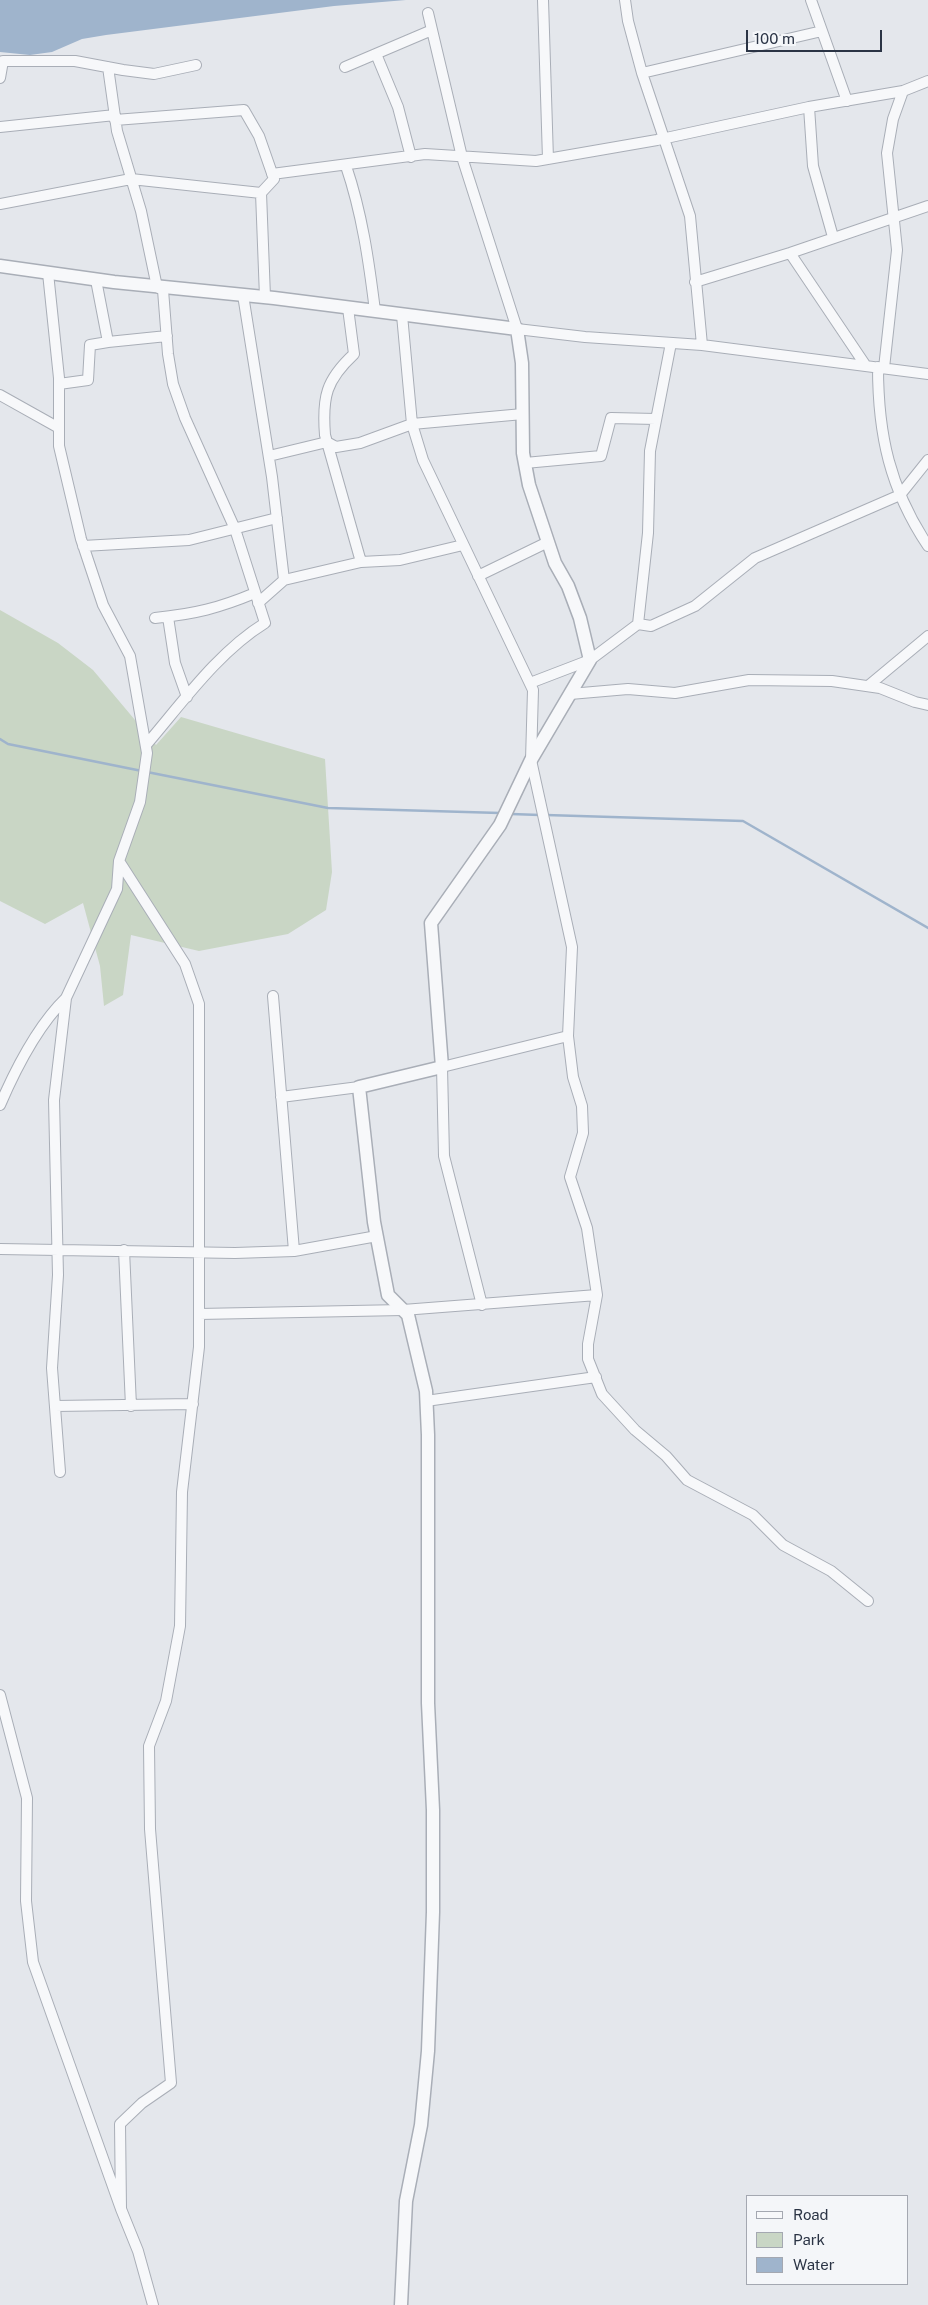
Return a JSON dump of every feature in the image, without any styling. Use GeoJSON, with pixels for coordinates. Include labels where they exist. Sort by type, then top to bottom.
{"type":"FeatureCollection","features":[{"type":"Feature","properties":{"kind":"street"},"geometry":{"type":"LineString","coordinates":[[543,0],[548,159]]}},
{"type":"Feature","properties":{"kind":"street"},"geometry":{"type":"LineString","coordinates":[[625,0],[628,21],[642,73],[690,216],[702,345]]}},
{"type":"Feature","properties":{"kind":"street"},"geometry":{"type":"LineString","coordinates":[[811,0],[847,101]]}},
{"type":"Feature","properties":{"kind":"street"},"geometry":{"type":"LineString","coordinates":[[428,13],[462,157],[517,329],[522,363],[525,463],[529,485],[555,563],[568,586],[585,636],[590,660],[531,760],[500,825],[431,923],[442,1068],[444,1156],[482,1305]]}},
{"type":"Feature","properties":{"kind":"street"},"geometry":{"type":"LineString","coordinates":[[345,67],[432,30]]}},
{"type":"Feature","properties":{"kind":"street"},"geometry":{"type":"LineString","coordinates":[[642,73],[822,31]]}},
{"type":"Feature","properties":{"kind":"street"},"geometry":{"type":"LineString","coordinates":[[376,54],[398,107],[411,157]]}},
{"type":"Feature","properties":{"kind":"street"},"geometry":{"type":"LineString","coordinates":[[0,74],[3,61],[75,61],[154,74],[196,64]]}},
{"type":"Feature","properties":{"kind":"street"},"geometry":{"type":"LineString","coordinates":[[108,67],[115,118],[141,211],[157,287]]}},
{"type":"Feature","properties":{"kind":"street"},"geometry":{"type":"LineString","coordinates":[[272,174],[346,166],[425,154],[536,161],[903,91],[928,81]]}},
{"type":"Feature","properties":{"kind":"street"},"geometry":{"type":"LineString","coordinates":[[903,91],[893,119],[887,153],[897,250],[881,368],[878,407],[884,446],[900,496],[911,520],[928,546]]}},
{"type":"Feature","properties":{"kind":"street"},"geometry":{"type":"LineString","coordinates":[[809,108],[813,166],[833,238]]}},
{"type":"Feature","properties":{"kind":"street"},"geometry":{"type":"LineString","coordinates":[[0,127],[244,110],[260,136],[274,179],[262,193],[264,297]]}},
{"type":"Feature","properties":{"kind":"street"},"geometry":{"type":"LineString","coordinates":[[346,166],[369,261],[375,311]]}},
{"type":"Feature","properties":{"kind":"street"},"geometry":{"type":"LineString","coordinates":[[0,204],[132,179],[262,193]]}},
{"type":"Feature","properties":{"kind":"street"},"geometry":{"type":"LineString","coordinates":[[695,282],[790,253],[928,206]]}},
{"type":"Feature","properties":{"kind":"street"},"geometry":{"type":"LineString","coordinates":[[790,253],[866,366]]}},
{"type":"Feature","properties":{"kind":"street"},"geometry":{"type":"LineString","coordinates":[[0,266],[96,280],[264,297],[517,329],[702,345],[928,374]]}},
{"type":"Feature","properties":{"kind":"street"},"geometry":{"type":"LineString","coordinates":[[48,273],[60,384],[59,446],[83,546],[103,605],[130,656],[148,753],[140,802],[119,861],[116,889],[66,998],[54,1100],[58,1249],[52,1368],[60,1472]]}},
{"type":"Feature","properties":{"kind":"street"},"geometry":{"type":"LineString","coordinates":[[96,280],[108,342]]}},
{"type":"Feature","properties":{"kind":"street"},"geometry":{"type":"LineString","coordinates":[[146,745],[187,697],[248,633],[265,623],[235,529],[185,418],[173,384],[163,290],[157,287]]}},
{"type":"Feature","properties":{"kind":"street"},"geometry":{"type":"LineString","coordinates":[[243,295],[278,518],[284,580]]}},
{"type":"Feature","properties":{"kind":"street"},"geometry":{"type":"LineString","coordinates":[[348,308],[354,354],[341,366],[328,385],[324,417],[327,442],[361,562]]}},
{"type":"Feature","properties":{"kind":"street"},"geometry":{"type":"LineString","coordinates":[[402,315],[412,424],[423,460],[533,690],[531,760],[572,947],[568,1036],[573,1077],[582,1106],[583,1133],[570,1177],[587,1228],[597,1296],[588,1344],[588,1359],[602,1394],[635,1430],[666,1456],[687,1480],[753,1516],[783,1545],[831,1571],[868,1601]]}},
{"type":"Feature","properties":{"kind":"street"},"geometry":{"type":"LineString","coordinates":[[60,384],[88,380],[90,345],[167,336]]}},
{"type":"Feature","properties":{"kind":"street"},"geometry":{"type":"LineString","coordinates":[[638,624],[648,533],[650,451],[671,343]]}},
{"type":"Feature","properties":{"kind":"street"},"geometry":{"type":"LineString","coordinates":[[0,395],[59,428]]}},
{"type":"Feature","properties":{"kind":"street"},"geometry":{"type":"LineString","coordinates":[[268,456],[327,442],[336,447],[360,443],[412,424],[523,414]]}},
{"type":"Feature","properties":{"kind":"street"},"geometry":{"type":"LineString","coordinates":[[525,463],[601,456],[611,418],[656,419]]}},
{"type":"Feature","properties":{"kind":"street"},"geometry":{"type":"LineString","coordinates":[[530,684],[590,660],[638,624],[651,626],[695,606],[755,558],[900,496],[928,460]]}},
{"type":"Feature","properties":{"kind":"street"},"geometry":{"type":"LineString","coordinates":[[83,546],[189,540],[278,518]]}},
{"type":"Feature","properties":{"kind":"street"},"geometry":{"type":"LineString","coordinates":[[478,576],[548,542]]}},
{"type":"Feature","properties":{"kind":"street"},"geometry":{"type":"LineString","coordinates":[[156,618],[198,614],[257,598],[284,580],[361,562],[400,560],[463,545]]}},
{"type":"Feature","properties":{"kind":"street"},"geometry":{"type":"LineString","coordinates":[[168,617],[175,663],[187,697]]}},
{"type":"Feature","properties":{"kind":"street"},"geometry":{"type":"LineString","coordinates":[[868,686],[928,636]]}},
{"type":"Feature","properties":{"kind":"street"},"geometry":{"type":"LineString","coordinates":[[570,694],[628,688],[675,693],[749,680],[832,680],[880,688],[928,705]]}},
{"type":"Feature","properties":{"kind":"street"},"geometry":{"type":"LineString","coordinates":[[119,861],[185,964],[199,1004],[200,1251],[199,1347],[182,1492],[180,1626],[166,1701],[149,1746],[150,1829],[172,2083],[142,2103],[120,2124],[121,2209]]}},
{"type":"Feature","properties":{"kind":"street"},"geometry":{"type":"LineString","coordinates":[[273,996],[294,1251]]}},
{"type":"Feature","properties":{"kind":"street"},"geometry":{"type":"LineString","coordinates":[[0,1105],[4,1088],[53,1011],[66,998]]}},
{"type":"Feature","properties":{"kind":"street"},"geometry":{"type":"LineString","coordinates":[[281,1097],[360,1087],[568,1036]]}},
{"type":"Feature","properties":{"kind":"street"},"geometry":{"type":"LineString","coordinates":[[360,1087],[364,1144],[377,1236],[388,1294],[408,1315],[426,1401],[429,1523],[428,1703],[433,1810],[433,1912],[428,2051],[420,2125],[406,2201],[401,2305]]}},
{"type":"Feature","properties":{"kind":"street"},"geometry":{"type":"LineString","coordinates":[[0,1249],[294,1251],[377,1236]]}},
{"type":"Feature","properties":{"kind":"street"},"geometry":{"type":"LineString","coordinates":[[124,1250],[131,1406]]}},
{"type":"Feature","properties":{"kind":"street"},"geometry":{"type":"LineString","coordinates":[[199,1314],[403,1310],[597,1296]]}},
{"type":"Feature","properties":{"kind":"street"},"geometry":{"type":"LineString","coordinates":[[426,1401],[596,1377]]}},
{"type":"Feature","properties":{"kind":"street"},"geometry":{"type":"LineString","coordinates":[[55,1406],[193,1404]]}},
{"type":"Feature","properties":{"kind":"street"},"geometry":{"type":"LineString","coordinates":[[0,1695],[28,1798],[26,1901],[33,1962],[121,2209],[138,2251],[153,2305]]}},
{"type":"Feature","properties":{"kind":"green space"},"geometry":{"type":"Polygon","coordinates":[[[0,610],[58,643],[93,670],[156,745],[181,717],[325,759],[332,872],[326,910],[288,934],[199,951],[131,935],[123,995],[104,1006],[100,966],[83,903],[45,924],[0,901],[0,610]]]}},
{"type":"Feature","properties":{"kind":"water"},"geometry":{"type":"Polygon","coordinates":[[[0,0],[406,0],[334,6],[106,35],[82,39],[52,52],[30,55],[0,52],[0,0]]]}},
{"type":"Feature","properties":{"kind":"waterway"},"geometry":{"type":"LineString","coordinates":[[0,739],[8,744],[142,771]]}},
{"type":"Feature","properties":{"kind":"waterway"},"geometry":{"type":"LineString","coordinates":[[147,772],[328,808],[500,813]]}},
{"type":"Feature","properties":{"kind":"waterway"},"geometry":{"type":"LineString","coordinates":[[511,814],[540,815]]}},
{"type":"Feature","properties":{"kind":"waterway"},"geometry":{"type":"LineString","coordinates":[[546,815],[743,821],[928,928]]}}]}
